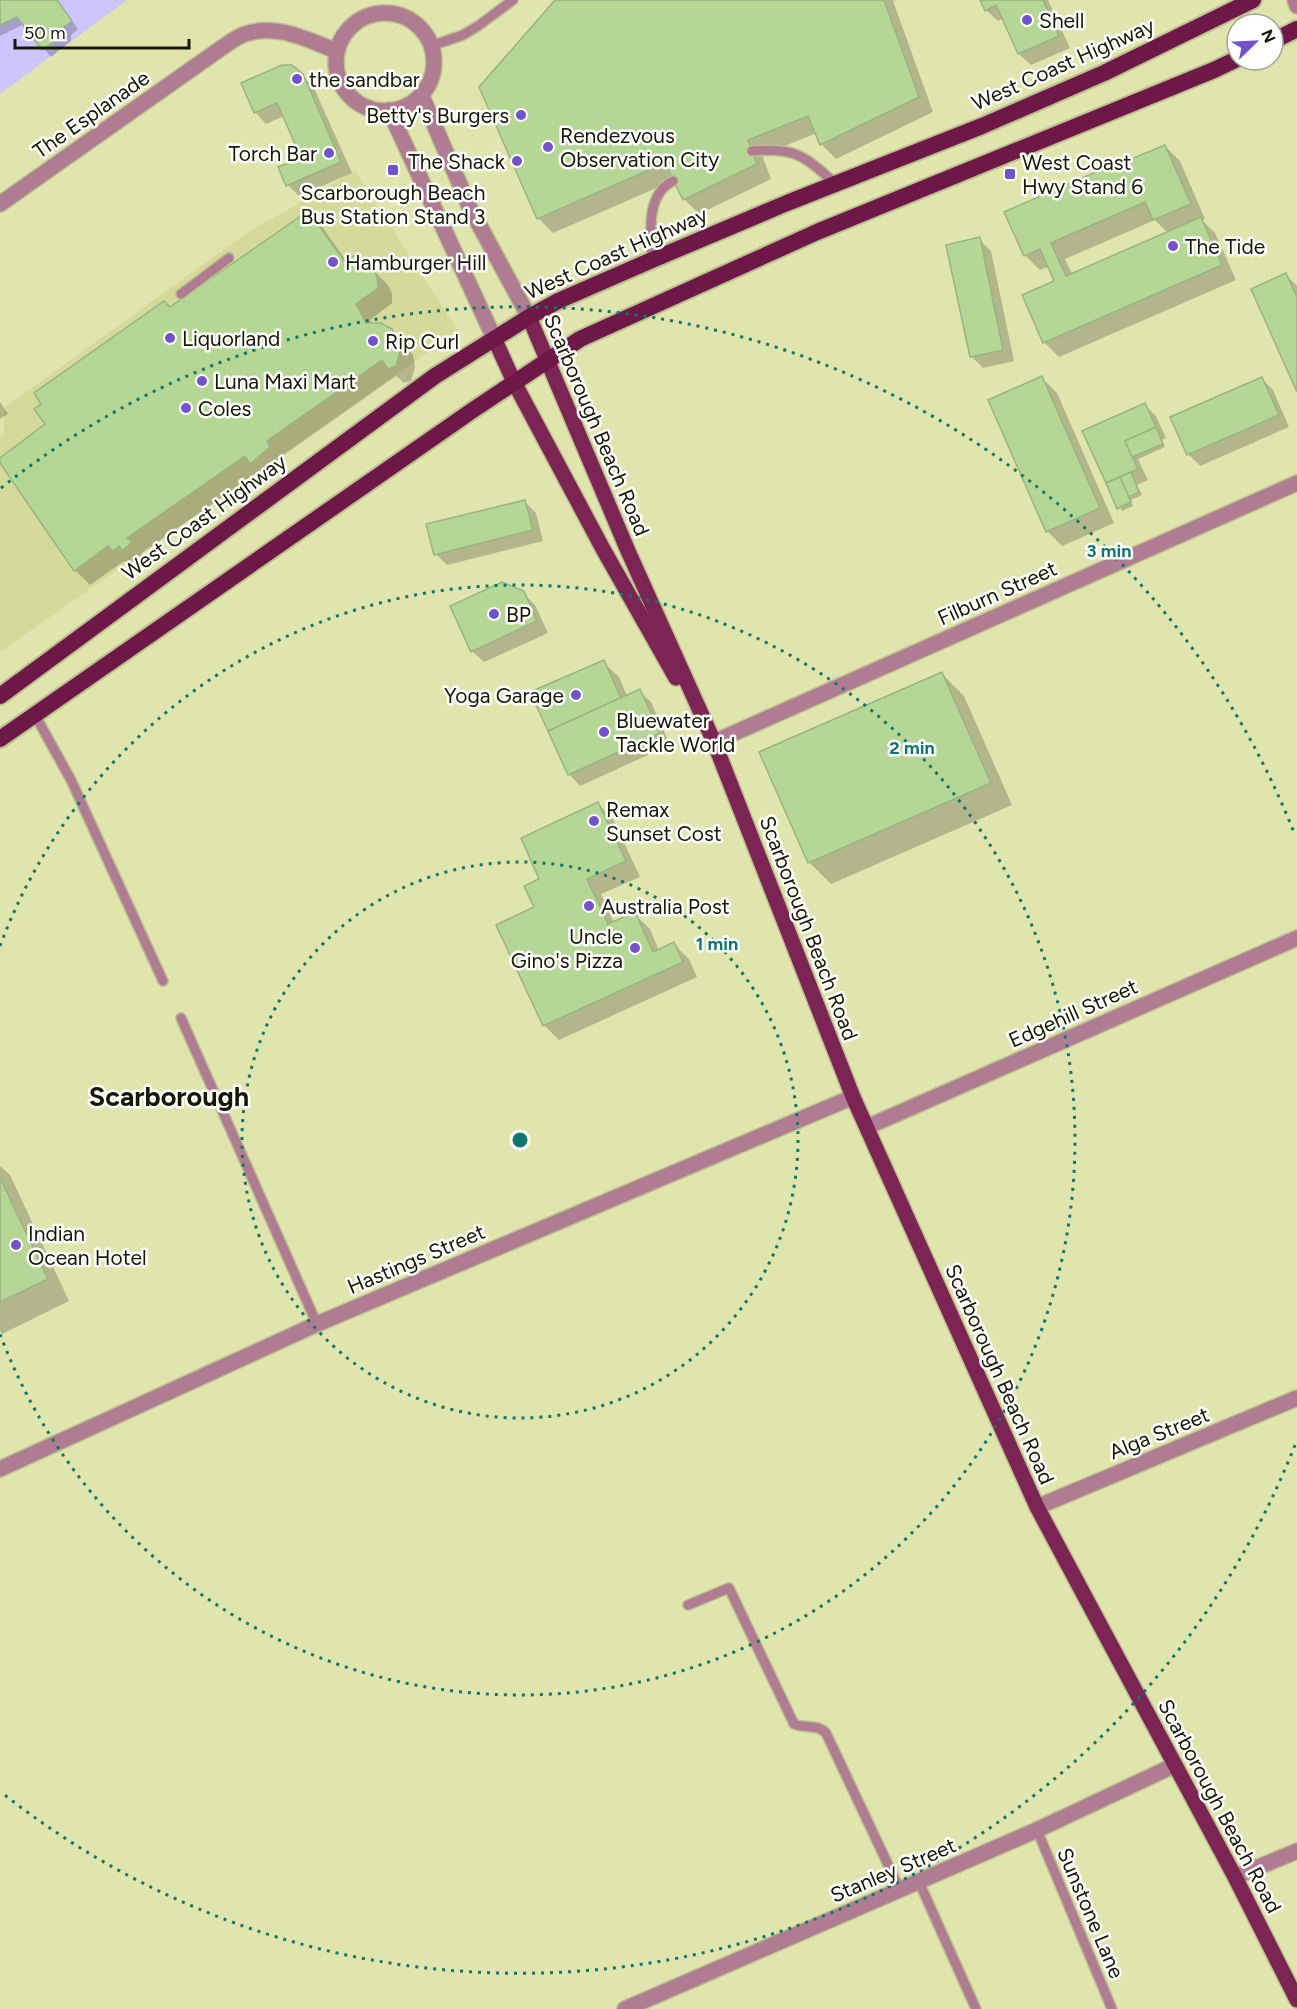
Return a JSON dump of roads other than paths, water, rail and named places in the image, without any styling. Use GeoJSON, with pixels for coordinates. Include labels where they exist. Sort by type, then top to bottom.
{"type":"FeatureCollection","features":[{"type":"Feature","properties":{"kind":"highway","name":"West Coast Highway"},"geometry":{"type":"LineString","coordinates":[[0,696],[435,376],[529,317],[558,301],[652,260],[787,203],[982,126],[1104,73],[1253,0]]}},
{"type":"Feature","properties":{"kind":"highway"},"geometry":{"type":"LineString","coordinates":[[0,739],[514,381],[591,333],[809,236],[1225,65]]}},
{"type":"Feature","properties":{"kind":"main road","name":"Scarborough Beach Road"},"geometry":{"type":"LineString","coordinates":[[529,317],[628,551],[714,742],[853,1097],[1037,1507],[1235,1877],[1297,2000]]}},
{"type":"Feature","properties":{"kind":"main road","name":"Scarborough Beach Road"},"geometry":{"type":"LineString","coordinates":[[494,338],[514,381],[642,621],[714,742]]}},
{"type":"Feature","properties":{"kind":"street"},"geometry":{"type":"LineString","coordinates":[[1295,0],[1297,6]]}},
{"type":"Feature","properties":{"kind":"street"},"geometry":{"type":"LineString","coordinates":[[389,13],[403,16],[425,33],[434,59],[428,84],[421,94],[407,106],[389,110],[367,107],[348,94],[338,74],[337,51],[350,27],[362,18],[389,13]]}},
{"type":"Feature","properties":{"kind":"street","name":"The Esplanade"},"geometry":{"type":"LineString","coordinates":[[0,204],[243,34],[267,29],[289,32],[337,51]]}},
{"type":"Feature","properties":{"kind":"street","name":"Scarborough Beach Road"},"geometry":{"type":"LineString","coordinates":[[421,94],[470,208],[529,317]]}},
{"type":"Feature","properties":{"kind":"street","name":"Scarborough Beach Road"},"geometry":{"type":"LineString","coordinates":[[389,110],[494,338]]}},
{"type":"Feature","properties":{"kind":"street","name":"Filburn Street"},"geometry":{"type":"LineString","coordinates":[[714,742],[1297,483]]}},
{"type":"Feature","properties":{"kind":"street","name":"Edgehill Street"},"geometry":{"type":"LineString","coordinates":[[867,1127],[1297,938]]}},
{"type":"Feature","properties":{"kind":"street","name":"Hastings Street"},"geometry":{"type":"LineString","coordinates":[[0,1469],[316,1324],[853,1097]]}},
{"type":"Feature","properties":{"kind":"street","name":"Alga Street"},"geometry":{"type":"LineString","coordinates":[[1037,1507],[1297,1398]]}},
{"type":"Feature","properties":{"kind":"street","name":"Stanley Street"},"geometry":{"type":"LineString","coordinates":[[625,2009],[1037,1830],[1175,1765]]}},
{"type":"Feature","properties":{"kind":"street"},"geometry":{"type":"LineString","coordinates":[[1235,1877],[1297,1851]]}},
{"type":"Feature","properties":{"kind":"lane"},"geometry":{"type":"LineString","coordinates":[[431,46],[463,35],[513,0]]}},
{"type":"Feature","properties":{"kind":"lane"},"geometry":{"type":"LineString","coordinates":[[752,151],[787,150],[810,162],[836,184]]}},
{"type":"Feature","properties":{"kind":"lane"},"geometry":{"type":"LineString","coordinates":[[652,260],[650,221],[656,200],[666,185],[673,181]]}},
{"type":"Feature","properties":{"kind":"lane"},"geometry":{"type":"LineString","coordinates":[[181,294],[229,258]]}},
{"type":"Feature","properties":{"kind":"lane"},"geometry":{"type":"LineString","coordinates":[[35,715],[71,780],[163,981]]}},
{"type":"Feature","properties":{"kind":"lane"},"geometry":{"type":"LineString","coordinates":[[181,1018],[316,1324]]}},
{"type":"Feature","properties":{"kind":"lane"},"geometry":{"type":"LineString","coordinates":[[688,1605],[729,1588],[794,1724],[801,1728],[812,1726],[826,1733],[900,1890]]}},
{"type":"Feature","properties":{"kind":"lane","name":"Sunstone Lane"},"geometry":{"type":"LineString","coordinates":[[1037,1830],[1112,2009]]}},
{"type":"Feature","properties":{"kind":"lane"},"geometry":{"type":"LineString","coordinates":[[919,1882],[976,2009]]}},
{"type":"Feature","properties":{"kind":"place","name":"Shell"},"geometry":{"type":"Point","coordinates":[1027,20]}},
{"type":"Feature","properties":{"kind":"place","name":"the sandbar"},"geometry":{"type":"Point","coordinates":[297,79]}},
{"type":"Feature","properties":{"kind":"place","name":"Betty's Burgers"},"geometry":{"type":"Point","coordinates":[521,115]}},
{"type":"Feature","properties":{"kind":"place","name":"Rendezvous Observation City"},"geometry":{"type":"Point","coordinates":[548,147]}},
{"type":"Feature","properties":{"kind":"place","name":"Torch Bar"},"geometry":{"type":"Point","coordinates":[329,153]}},
{"type":"Feature","properties":{"kind":"place","name":"The Shack"},"geometry":{"type":"Point","coordinates":[517,161]}},
{"type":"Feature","properties":{"kind":"place","name":"Scarborough Beach Bus Station Stand 3"},"geometry":{"type":"Point","coordinates":[393,170]}},
{"type":"Feature","properties":{"kind":"place","name":"West Coast Hwy Stand 6"},"geometry":{"type":"Point","coordinates":[1010,174]}},
{"type":"Feature","properties":{"kind":"place","name":"The Tide"},"geometry":{"type":"Point","coordinates":[1173,246]}},
{"type":"Feature","properties":{"kind":"place","name":"Hamburger Hill"},"geometry":{"type":"Point","coordinates":[333,262]}},
{"type":"Feature","properties":{"kind":"place","name":"Liquorland"},"geometry":{"type":"Point","coordinates":[170,338]}},
{"type":"Feature","properties":{"kind":"place","name":"Rip Curl"},"geometry":{"type":"Point","coordinates":[373,341]}},
{"type":"Feature","properties":{"kind":"place","name":"Luna Maxi Mart"},"geometry":{"type":"Point","coordinates":[202,381]}},
{"type":"Feature","properties":{"kind":"place","name":"Coles"},"geometry":{"type":"Point","coordinates":[186,408]}},
{"type":"Feature","properties":{"kind":"place","name":"BP"},"geometry":{"type":"Point","coordinates":[494,614]}},
{"type":"Feature","properties":{"kind":"place","name":"Yoga Garage"},"geometry":{"type":"Point","coordinates":[576,695]}},
{"type":"Feature","properties":{"kind":"place","name":"Bluewater Tackle World"},"geometry":{"type":"Point","coordinates":[604,732]}},
{"type":"Feature","properties":{"kind":"place","name":"Remax Sunset Cost"},"geometry":{"type":"Point","coordinates":[594,821]}},
{"type":"Feature","properties":{"kind":"place","name":"Australia Post"},"geometry":{"type":"Point","coordinates":[589,906]}},
{"type":"Feature","properties":{"kind":"place","name":"Uncle Gino's Pizza"},"geometry":{"type":"Point","coordinates":[635,948]}},
{"type":"Feature","properties":{"kind":"place","name":"Indian Ocean Hotel"},"geometry":{"type":"Point","coordinates":[16,1245]}},
{"type":"Feature","properties":{"kind":"district","name":"Scarborough"},"geometry":{"type":"Point","coordinates":[169,1096]}}]}
